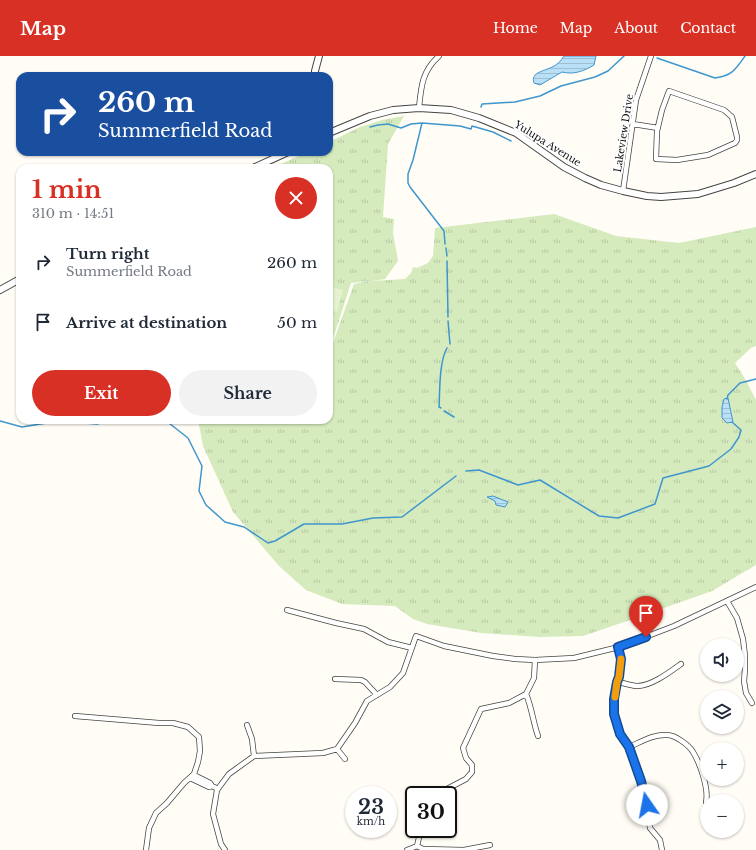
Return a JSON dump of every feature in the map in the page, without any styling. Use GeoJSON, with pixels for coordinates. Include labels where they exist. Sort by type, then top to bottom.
{"type":"FeatureCollection","features":[{"type":"Feature","properties":{"kind":"street"},"geometry":{"type":"LineString","coordinates":[[315,72],[319,56]]}},
{"type":"Feature","properties":{"kind":"street"},"geometry":{"type":"LineString","coordinates":[[419,108],[421,86],[425,74],[432,62],[439,56]]}},
{"type":"Feature","properties":{"kind":"street","name":"Lakeview Drive"},"geometry":{"type":"LineString","coordinates":[[623,192],[636,100],[651,56]]}},
{"type":"Feature","properties":{"kind":"street"},"geometry":{"type":"LineString","coordinates":[[669,91],[724,110],[732,117],[737,137],[735,143],[708,154],[677,160],[656,160],[658,130],[662,110],[669,91]]}},
{"type":"Feature","properties":{"kind":"street","name":"Yulupa Avenue"},"geometry":{"type":"LineString","coordinates":[[333,131],[370,116],[393,110],[419,108],[451,110],[479,118],[516,132],[564,167],[585,178],[623,192],[660,197],[698,194],[734,183],[756,174]]}},
{"type":"Feature","properties":{"kind":"street"},"geometry":{"type":"LineString","coordinates":[[632,126],[658,130]]}},
{"type":"Feature","properties":{"kind":"street"},"geometry":{"type":"LineString","coordinates":[[262,164],[279,156]]}},
{"type":"Feature","properties":{"kind":"street"},"geometry":{"type":"LineString","coordinates":[[0,290],[16,281]]}},
{"type":"Feature","properties":{"kind":"street"},"geometry":{"type":"LineString","coordinates":[[225,850],[221,844],[213,814],[218,789],[228,774],[254,756],[323,753],[337,749],[355,724],[367,701],[390,688],[403,673],[416,636],[444,646],[493,656],[535,660],[574,658],[618,647],[674,626],[756,587]]}},
{"type":"Feature","properties":{"kind":"street"},"geometry":{"type":"LineString","coordinates":[[727,601],[737,618],[743,639],[745,656],[744,681],[746,693],[752,703]]}},
{"type":"Feature","properties":{"kind":"street"},"geometry":{"type":"LineString","coordinates":[[287,610],[364,629],[388,642],[412,648]]}},
{"type":"Feature","properties":{"kind":"street"},"geometry":{"type":"LineString","coordinates":[[618,647],[621,659],[614,699],[614,714],[620,734],[629,747],[641,781],[650,828],[660,840],[662,850]]}},
{"type":"Feature","properties":{"kind":"street"},"geometry":{"type":"LineString","coordinates":[[453,786],[466,779],[472,772],[472,765],[466,758],[463,748],[481,709],[509,703],[526,694],[534,678],[535,660]]}},
{"type":"Feature","properties":{"kind":"street"},"geometry":{"type":"LineString","coordinates":[[617,682],[637,686],[648,684],[682,664]]}},
{"type":"Feature","properties":{"kind":"street"},"geometry":{"type":"LineString","coordinates":[[335,679],[361,680],[365,682],[377,695]]}},
{"type":"Feature","properties":{"kind":"street"},"geometry":{"type":"LineString","coordinates":[[526,694],[538,736]]}},
{"type":"Feature","properties":{"kind":"street"},"geometry":{"type":"LineString","coordinates":[[75,716],[159,723],[173,722],[188,727],[199,738],[200,751],[198,762],[192,776],[156,813],[149,828],[146,850]]}},
{"type":"Feature","properties":{"kind":"street"},"geometry":{"type":"LineString","coordinates":[[248,725],[252,739],[254,756]]}},
{"type":"Feature","properties":{"kind":"street"},"geometry":{"type":"LineString","coordinates":[[629,747],[652,737],[667,735],[681,740],[692,751],[701,769],[707,790],[707,794]]}},
{"type":"Feature","properties":{"kind":"street"},"geometry":{"type":"LineString","coordinates":[[337,749],[345,759]]}},
{"type":"Feature","properties":{"kind":"street"},"geometry":{"type":"LineString","coordinates":[[192,776],[210,783],[218,789]]}},
{"type":"Feature","properties":{"kind":"street"},"geometry":{"type":"LineString","coordinates":[[407,850],[416,846],[419,838]]}},
{"type":"Feature","properties":{"kind":"street"},"geometry":{"type":"LineString","coordinates":[[416,846],[423,849],[464,850],[490,845]]}},
{"type":"Feature","properties":{"kind":"green space"},"geometry":{"type":"Polygon","coordinates":[[[404,116],[388,144],[383,217],[394,219],[393,233],[398,261],[385,279],[372,281],[405,279],[411,273],[413,267],[417,268],[428,263],[433,256],[435,228],[554,214],[616,236],[679,243],[756,227],[756,346],[751,348],[735,363],[756,400],[756,565],[712,591],[583,636],[539,637],[481,633],[427,624],[413,619],[395,606],[342,604],[306,590],[279,566],[233,512],[203,446],[199,424],[333,424],[333,343],[354,284],[369,281],[351,283],[333,339],[333,164],[281,164],[299,156],[333,156],[333,140],[360,127],[382,120],[404,116]]]}},
{"type":"Feature","properties":{"kind":"green space"},"geometry":{"type":"Polygon","coordinates":[[[333,287],[343,290],[337,312],[333,311],[333,287]]]}},
{"type":"Feature","properties":{"kind":"water"},"geometry":{"type":"Polygon","coordinates":[[[564,56],[596,56],[594,65],[586,69],[575,73],[562,72],[540,85],[534,83],[533,79],[536,74],[556,65],[564,56]]]}},
{"type":"Feature","properties":{"kind":"water"},"geometry":{"type":"Polygon","coordinates":[[[728,398],[733,422],[727,423],[722,418],[722,407],[724,399],[728,398]]]}},
{"type":"Feature","properties":{"kind":"water"},"geometry":{"type":"Polygon","coordinates":[[[493,496],[508,502],[505,507],[496,505],[495,501],[487,497],[493,496]]]}},
{"type":"Feature","properties":{"kind":"waterway"},"geometry":{"type":"LineString","coordinates":[[481,107],[482,104],[515,102],[540,96],[561,86],[595,77],[608,71],[624,56]]}},
{"type":"Feature","properties":{"kind":"waterway"},"geometry":{"type":"LineString","coordinates":[[657,58],[715,78],[730,74],[745,56]]}},
{"type":"Feature","properties":{"kind":"waterway"},"geometry":{"type":"LineString","coordinates":[[370,127],[388,124],[401,128],[411,124],[422,123]]}},
{"type":"Feature","properties":{"kind":"waterway"},"geometry":{"type":"LineString","coordinates":[[445,244],[444,231],[408,183],[408,174],[422,123],[460,126],[471,129],[472,126],[493,132],[511,141]]}},
{"type":"Feature","properties":{"kind":"waterway"},"geometry":{"type":"LineString","coordinates":[[446,248],[447,256]]}},
{"type":"Feature","properties":{"kind":"waterway"},"geometry":{"type":"LineString","coordinates":[[447,261],[448,317]]}},
{"type":"Feature","properties":{"kind":"waterway"},"geometry":{"type":"LineString","coordinates":[[448,321],[450,344]]}},
{"type":"Feature","properties":{"kind":"waterway"},"geometry":{"type":"LineString","coordinates":[[441,408],[439,407],[440,376],[444,354],[447,348]]}},
{"type":"Feature","properties":{"kind":"waterway"},"geometry":{"type":"LineString","coordinates":[[727,399],[728,395],[740,383],[756,379]]}},
{"type":"Feature","properties":{"kind":"waterway"},"geometry":{"type":"LineString","coordinates":[[444,411],[454,417]]}},
{"type":"Feature","properties":{"kind":"waterway"},"geometry":{"type":"LineString","coordinates":[[0,421],[22,427],[40,424]]}},
{"type":"Feature","properties":{"kind":"waterway"},"geometry":{"type":"LineString","coordinates":[[466,471],[479,470],[518,485],[540,480],[599,516],[618,518],[655,504],[663,478],[709,466],[731,449],[739,437],[741,430],[732,422]]}},
{"type":"Feature","properties":{"kind":"waterway"},"geometry":{"type":"LineString","coordinates":[[170,424],[188,438],[202,466],[199,491],[206,505],[225,522],[244,527],[268,543],[275,541],[304,524],[342,524],[373,518],[402,517],[456,476]]}},
{"type":"Feature","properties":{"kind":"slow traffic"},"geometry":{"type":"LineString","coordinates":[[615,697],[621,659]]}},
{"type":"Feature","properties":{"kind":"route"},"geometry":{"type":"LineString","coordinates":[[646,637],[618,647],[621,659],[614,699],[614,714],[620,734],[629,747],[641,781],[647,805]]}}]}
